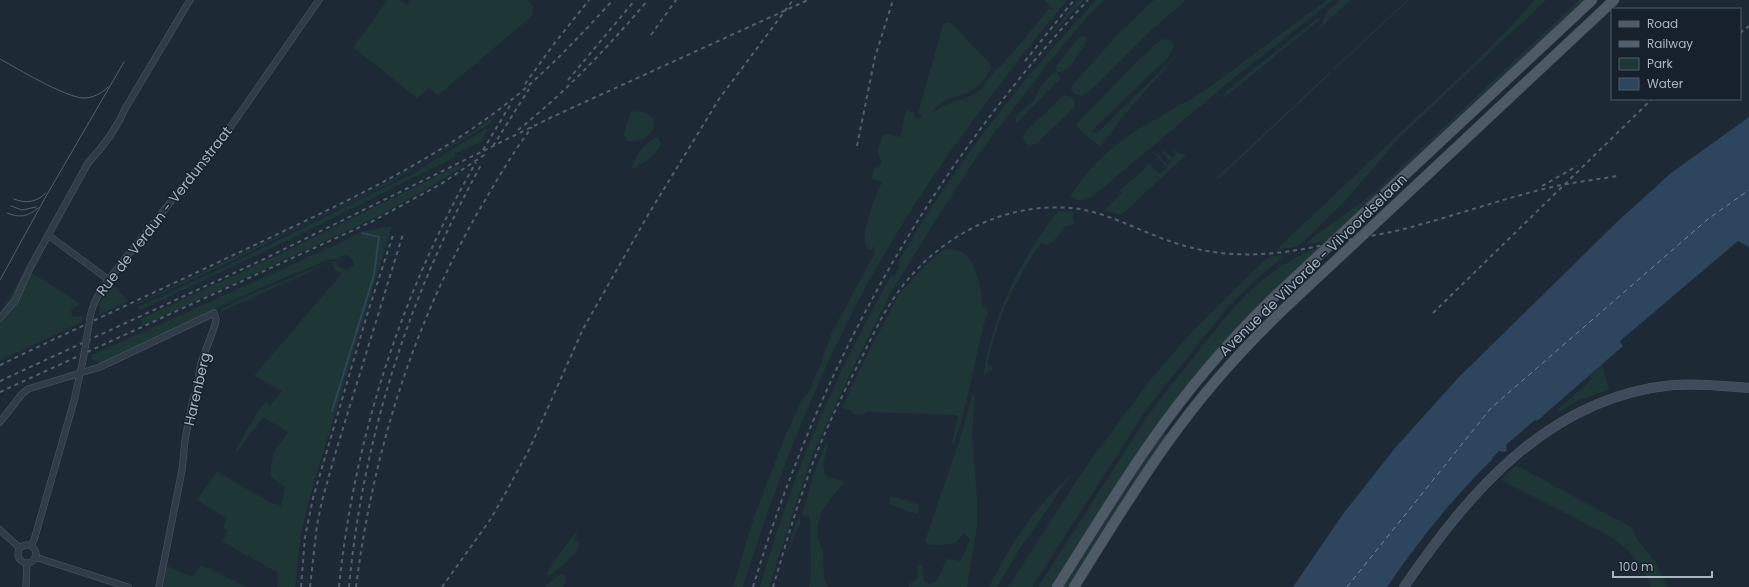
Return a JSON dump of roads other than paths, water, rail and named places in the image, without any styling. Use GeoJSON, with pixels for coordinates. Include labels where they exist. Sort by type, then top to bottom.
{"type":"FeatureCollection","features":[{"type":"Feature","properties":{"kind":"main road","name":"Avenue de Vilvorde - Vilvoordselaan"},"geometry":{"type":"LineString","coordinates":[[1057,587],[1151,442],[1195,384],[1241,329],[1592,0]]}},
{"type":"Feature","properties":{"kind":"main road","name":"Avenue de Vilvorde - Vilvoordselaan"},"geometry":{"type":"LineString","coordinates":[[1074,587],[1168,442],[1194,406],[1239,354],[1289,303],[1614,0]]}},
{"type":"Feature","properties":{"kind":"main road"},"geometry":{"type":"LineString","coordinates":[[1404,587],[1438,540],[1484,487],[1528,444],[1557,424],[1605,400],[1641,390],[1674,385],[1697,384],[1749,388]]}},
{"type":"Feature","properties":{"kind":"street"},"geometry":{"type":"LineString","coordinates":[[0,318],[14,301],[48,235],[88,163],[99,151],[120,120],[126,107],[190,0]]}},
{"type":"Feature","properties":{"kind":"street","name":"Rue de Verdun - Verdunstraat"},"geometry":{"type":"LineString","coordinates":[[31,546],[34,540],[81,373],[93,304],[109,280],[228,129],[319,0]]}},
{"type":"Feature","properties":{"kind":"street"},"geometry":{"type":"LineString","coordinates":[[48,235],[109,280]]}},
{"type":"Feature","properties":{"kind":"street","name":"Harenberg"},"geometry":{"type":"LineString","coordinates":[[81,373],[100,368],[214,313],[216,319],[215,325],[201,363],[196,392],[193,399],[185,440],[182,470],[159,587]]}},
{"type":"Feature","properties":{"kind":"street"},"geometry":{"type":"LineString","coordinates":[[0,422],[22,394],[28,389],[81,373]]}},
{"type":"Feature","properties":{"kind":"street"},"geometry":{"type":"LineString","coordinates":[[0,530],[20,548]]}},
{"type":"Feature","properties":{"kind":"street"},"geometry":{"type":"LineString","coordinates":[[25,545],[31,546],[36,552],[35,557],[31,562],[22,562],[18,558],[20,548],[25,545]]}},
{"type":"Feature","properties":{"kind":"street"},"geometry":{"type":"LineString","coordinates":[[35,557],[128,587]]}},
{"type":"Feature","properties":{"kind":"street"},"geometry":{"type":"LineString","coordinates":[[26,587],[27,563]]}},
{"type":"Feature","properties":{"kind":"water"},"geometry":{"type":"Polygon","coordinates":[[[1749,117],[1749,247],[1738,241],[1620,341],[1623,346],[1537,421],[1535,420],[1507,444],[1507,450],[1505,452],[1499,451],[1437,520],[1387,587],[1293,587],[1343,514],[1395,448],[1458,378],[1617,222],[1671,173],[1749,117]]]}},
{"type":"Feature","properties":{"kind":"waterway"},"geometry":{"type":"LineString","coordinates":[[332,411],[374,275],[379,237],[362,233]]}},
{"type":"Feature","properties":{"kind":"tram line"},"geometry":{"type":"LineString","coordinates":[[0,59],[42,82],[75,96],[87,98],[100,94],[108,87]]}},
{"type":"Feature","properties":{"kind":"tram line"},"geometry":{"type":"LineString","coordinates":[[0,280],[45,198],[124,62]]}},
{"type":"Feature","properties":{"kind":"tram line"},"geometry":{"type":"LineString","coordinates":[[14,199],[27,202],[35,200],[46,193]]}},
{"type":"Feature","properties":{"kind":"tram line"},"geometry":{"type":"LineString","coordinates":[[11,206],[22,210],[36,207]]}},
{"type":"Feature","properties":{"kind":"tram line"},"geometry":{"type":"LineString","coordinates":[[7,213],[16,216],[23,216],[38,208]]}},
{"type":"Feature","properties":{"kind":"railway"},"geometry":{"type":"LineString","coordinates":[[525,84],[589,0]]}},
{"type":"Feature","properties":{"kind":"railway"},"geometry":{"type":"LineString","coordinates":[[0,365],[367,190],[395,176],[449,144],[501,108],[531,83],[560,56],[613,0]]}},
{"type":"Feature","properties":{"kind":"railway"},"geometry":{"type":"LineString","coordinates":[[568,80],[635,0]]}},
{"type":"Feature","properties":{"kind":"railway"},"geometry":{"type":"LineString","coordinates":[[518,130],[570,85],[618,35],[648,0]]}},
{"type":"Feature","properties":{"kind":"railway"},"geometry":{"type":"LineString","coordinates":[[651,35],[676,0]]}},
{"type":"Feature","properties":{"kind":"railway"},"geometry":{"type":"LineString","coordinates":[[442,587],[490,520],[505,494],[529,450],[583,329],[648,215],[719,99],[793,0]]}},
{"type":"Feature","properties":{"kind":"railway"},"geometry":{"type":"LineString","coordinates":[[0,381],[260,261],[552,117],[808,0]]}},
{"type":"Feature","properties":{"kind":"railway"},"geometry":{"type":"LineString","coordinates":[[857,146],[875,57],[893,0]]}},
{"type":"Feature","properties":{"kind":"railway"},"geometry":{"type":"LineString","coordinates":[[1025,61],[1074,0]]}},
{"type":"Feature","properties":{"kind":"railway"},"geometry":{"type":"LineString","coordinates":[[753,587],[780,505],[811,426],[847,349],[886,274],[930,202],[978,132],[1031,65],[1088,0]]}},
{"type":"Feature","properties":{"kind":"railway"},"geometry":{"type":"LineString","coordinates":[[1741,32],[1749,26]]}},
{"type":"Feature","properties":{"kind":"railway"},"geometry":{"type":"LineString","coordinates":[[493,146],[529,89]]}},
{"type":"Feature","properties":{"kind":"railway"},"geometry":{"type":"LineString","coordinates":[[1433,313],[1651,100]]}},
{"type":"Feature","properties":{"kind":"railway"},"geometry":{"type":"LineString","coordinates":[[483,150],[512,102]]}},
{"type":"Feature","properties":{"kind":"railway"},"geometry":{"type":"LineString","coordinates":[[356,587],[363,537],[385,439],[399,391],[416,343],[435,297],[457,251],[499,176],[532,127]]}},
{"type":"Feature","properties":{"kind":"railway"},"geometry":{"type":"LineString","coordinates":[[0,392],[371,222],[441,184],[487,153]]}},
{"type":"Feature","properties":{"kind":"railway"},"geometry":{"type":"LineString","coordinates":[[339,587],[346,531],[356,476],[369,421],[385,367],[425,262],[449,211],[476,162]]}},
{"type":"Feature","properties":{"kind":"railway"},"geometry":{"type":"LineString","coordinates":[[349,587],[365,476],[393,369],[411,317],[432,265],[455,215],[481,165]]}},
{"type":"Feature","properties":{"kind":"railway"},"geometry":{"type":"LineString","coordinates":[[1542,186],[1577,166]]}},
{"type":"Feature","properties":{"kind":"railway"},"geometry":{"type":"LineString","coordinates":[[773,587],[796,513],[822,440],[872,336],[892,300],[914,272],[932,255],[952,240],[974,227],[997,217],[1021,211],[1046,208],[1072,208],[1096,213],[1164,239],[1200,250],[1236,254],[1272,253],[1304,249],[1394,231],[1552,187],[1617,176]]}},
{"type":"Feature","properties":{"kind":"railway"},"geometry":{"type":"LineString","coordinates":[[310,587],[317,525],[322,501],[403,234]]}},
{"type":"Feature","properties":{"kind":"railway"},"geometry":{"type":"LineString","coordinates":[[301,587],[305,537],[313,498],[367,315],[393,235]]}}]}
